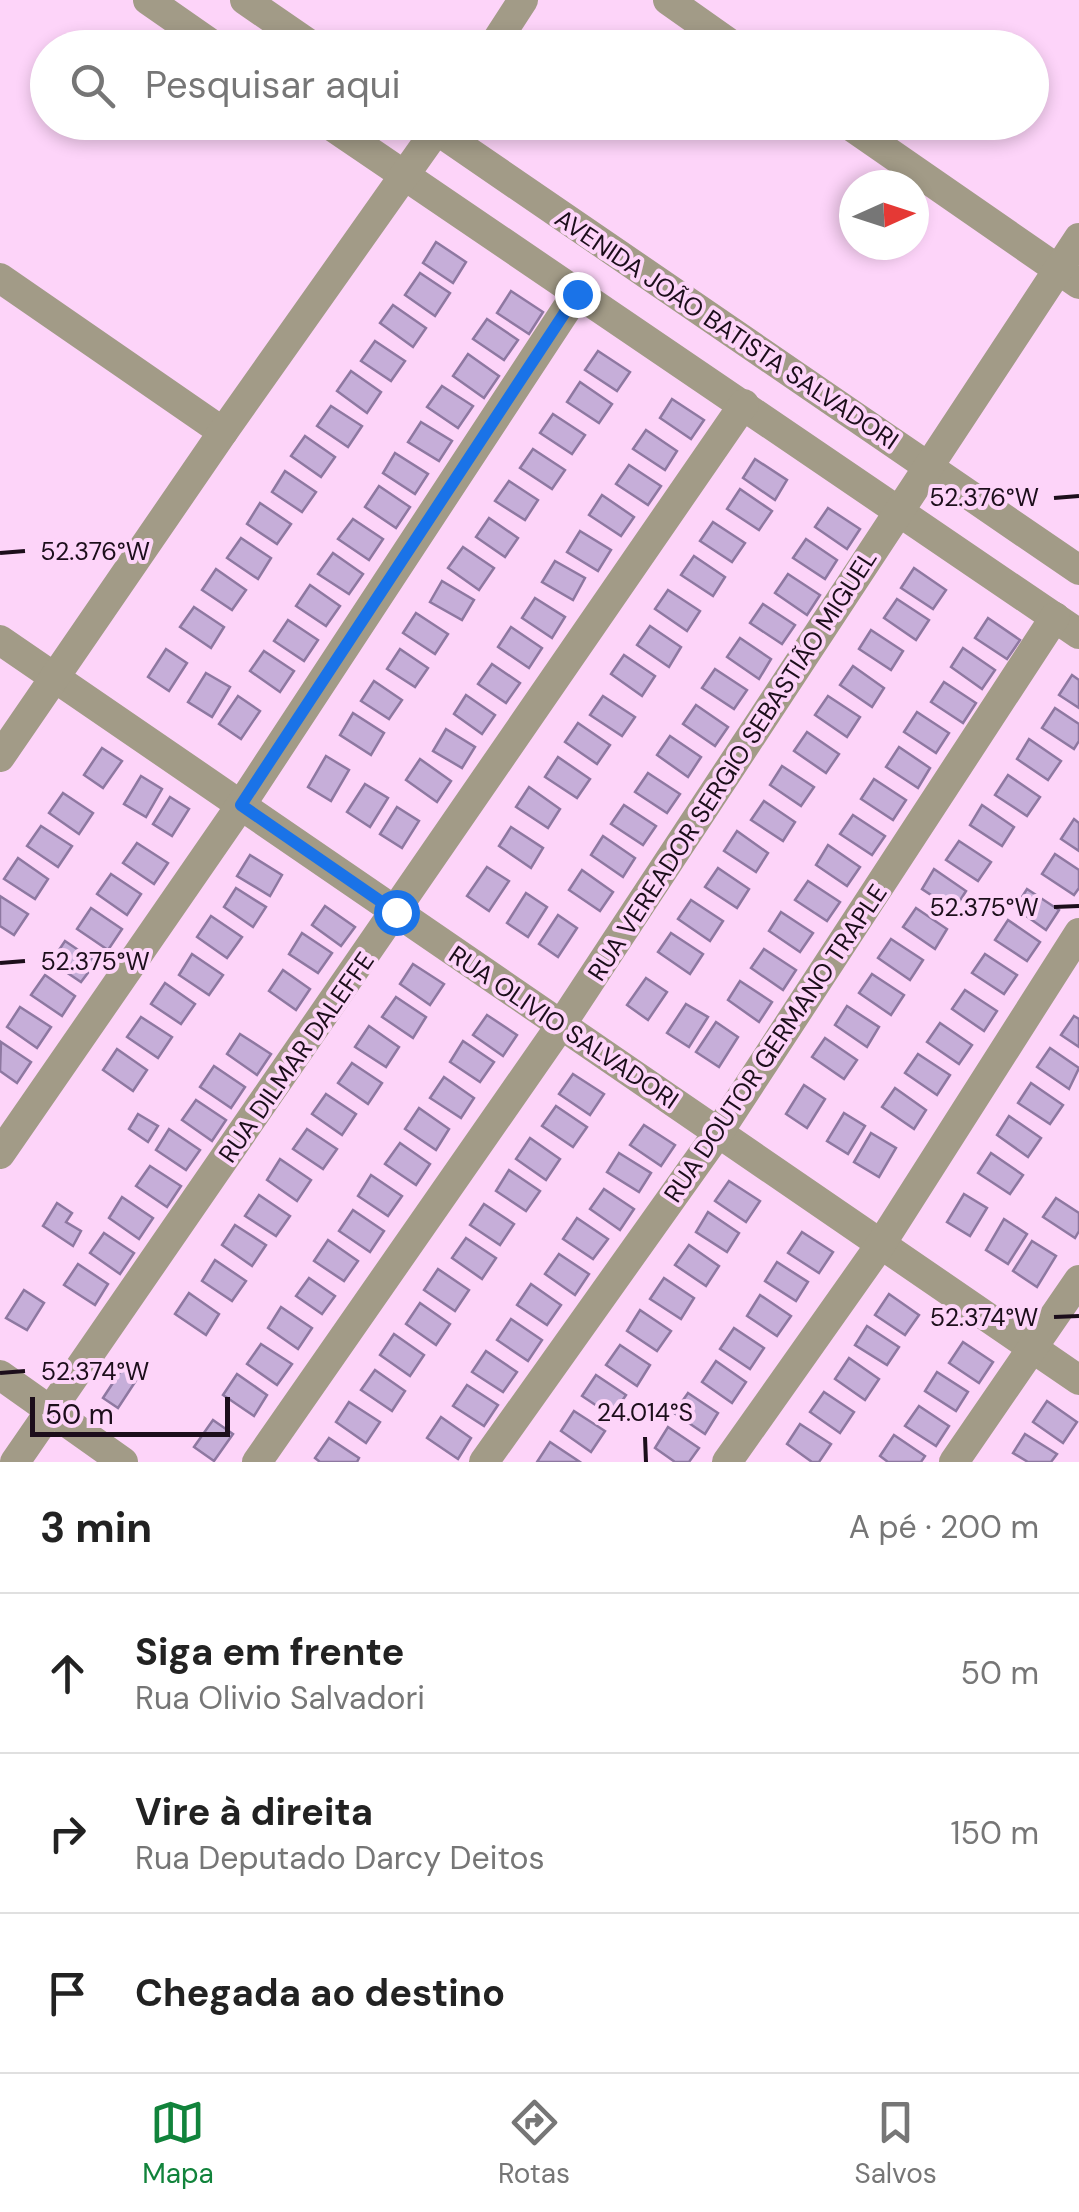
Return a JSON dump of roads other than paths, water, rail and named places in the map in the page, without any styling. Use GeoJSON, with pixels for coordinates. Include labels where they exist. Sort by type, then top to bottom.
{"type":"FeatureCollection","features":[{"type":"Feature","properties":{"kind":"street"},"geometry":{"type":"LineString","coordinates":[[148,0],[191,30]]}},
{"type":"Feature","properties":{"kind":"street"},"geometry":{"type":"LineString","coordinates":[[245,0],[289,30]]}},
{"type":"Feature","properties":{"kind":"street"},"geometry":{"type":"LineString","coordinates":[[504,30],[523,0]]}},
{"type":"Feature","properties":{"kind":"street"},"geometry":{"type":"LineString","coordinates":[[668,0],[710,30]]}},
{"type":"Feature","properties":{"kind":"street","name":"AVENIDA JOÃO BATISTA SALVADORI"},"geometry":{"type":"LineString","coordinates":[[352,140],[1067,626]]}},
{"type":"Feature","properties":{"kind":"street"},"geometry":{"type":"LineString","coordinates":[[0,757],[222,432],[406,177],[426,140]]}},
{"type":"Feature","properties":{"kind":"street","name":"AVENIDA JOÃO BATISTA SALVADORI"},"geometry":{"type":"LineString","coordinates":[[456,140],[1079,570]]}},
{"type":"Feature","properties":{"kind":"street"},"geometry":{"type":"LineString","coordinates":[[871,140],[1068,277]]}},
{"type":"Feature","properties":{"kind":"street","name":"RUA VEREADOR SERGIO SEBASTIÃO MIGUEL"},"geometry":{"type":"LineString","coordinates":[[257,1462],[561,1025],[899,512],[1068,277],[1079,238]]}},
{"type":"Feature","properties":{"kind":"street"},"geometry":{"type":"LineString","coordinates":[[0,279],[222,432]]}},
{"type":"Feature","properties":{"kind":"street"},"geometry":{"type":"LineString","coordinates":[[0,1154],[241,805],[577,294]]}},
{"type":"Feature","properties":{"kind":"street","name":"RUA DILMAR DALEFFE"},"geometry":{"type":"LineString","coordinates":[[15,1462],[744,404]]}},
{"type":"Feature","properties":{"kind":"street","name":"RUA DOUTOR GERMANO TRAPLE"},"geometry":{"type":"LineString","coordinates":[[484,1462],[718,1133],[1067,626]]}},
{"type":"Feature","properties":{"kind":"street","name":"RUA OLIVIO SALVADORI"},"geometry":{"type":"LineString","coordinates":[[0,640],[1079,1380]]}},
{"type":"Feature","properties":{"kind":"street"},"geometry":{"type":"LineString","coordinates":[[727,1462],[881,1244],[1079,933]]}},
{"type":"Feature","properties":{"kind":"street"},"geometry":{"type":"LineString","coordinates":[[954,1462],[1079,1280]]}},
{"type":"Feature","properties":{"kind":"street"},"geometry":{"type":"LineString","coordinates":[[0,1375],[123,1462]]}}]}
